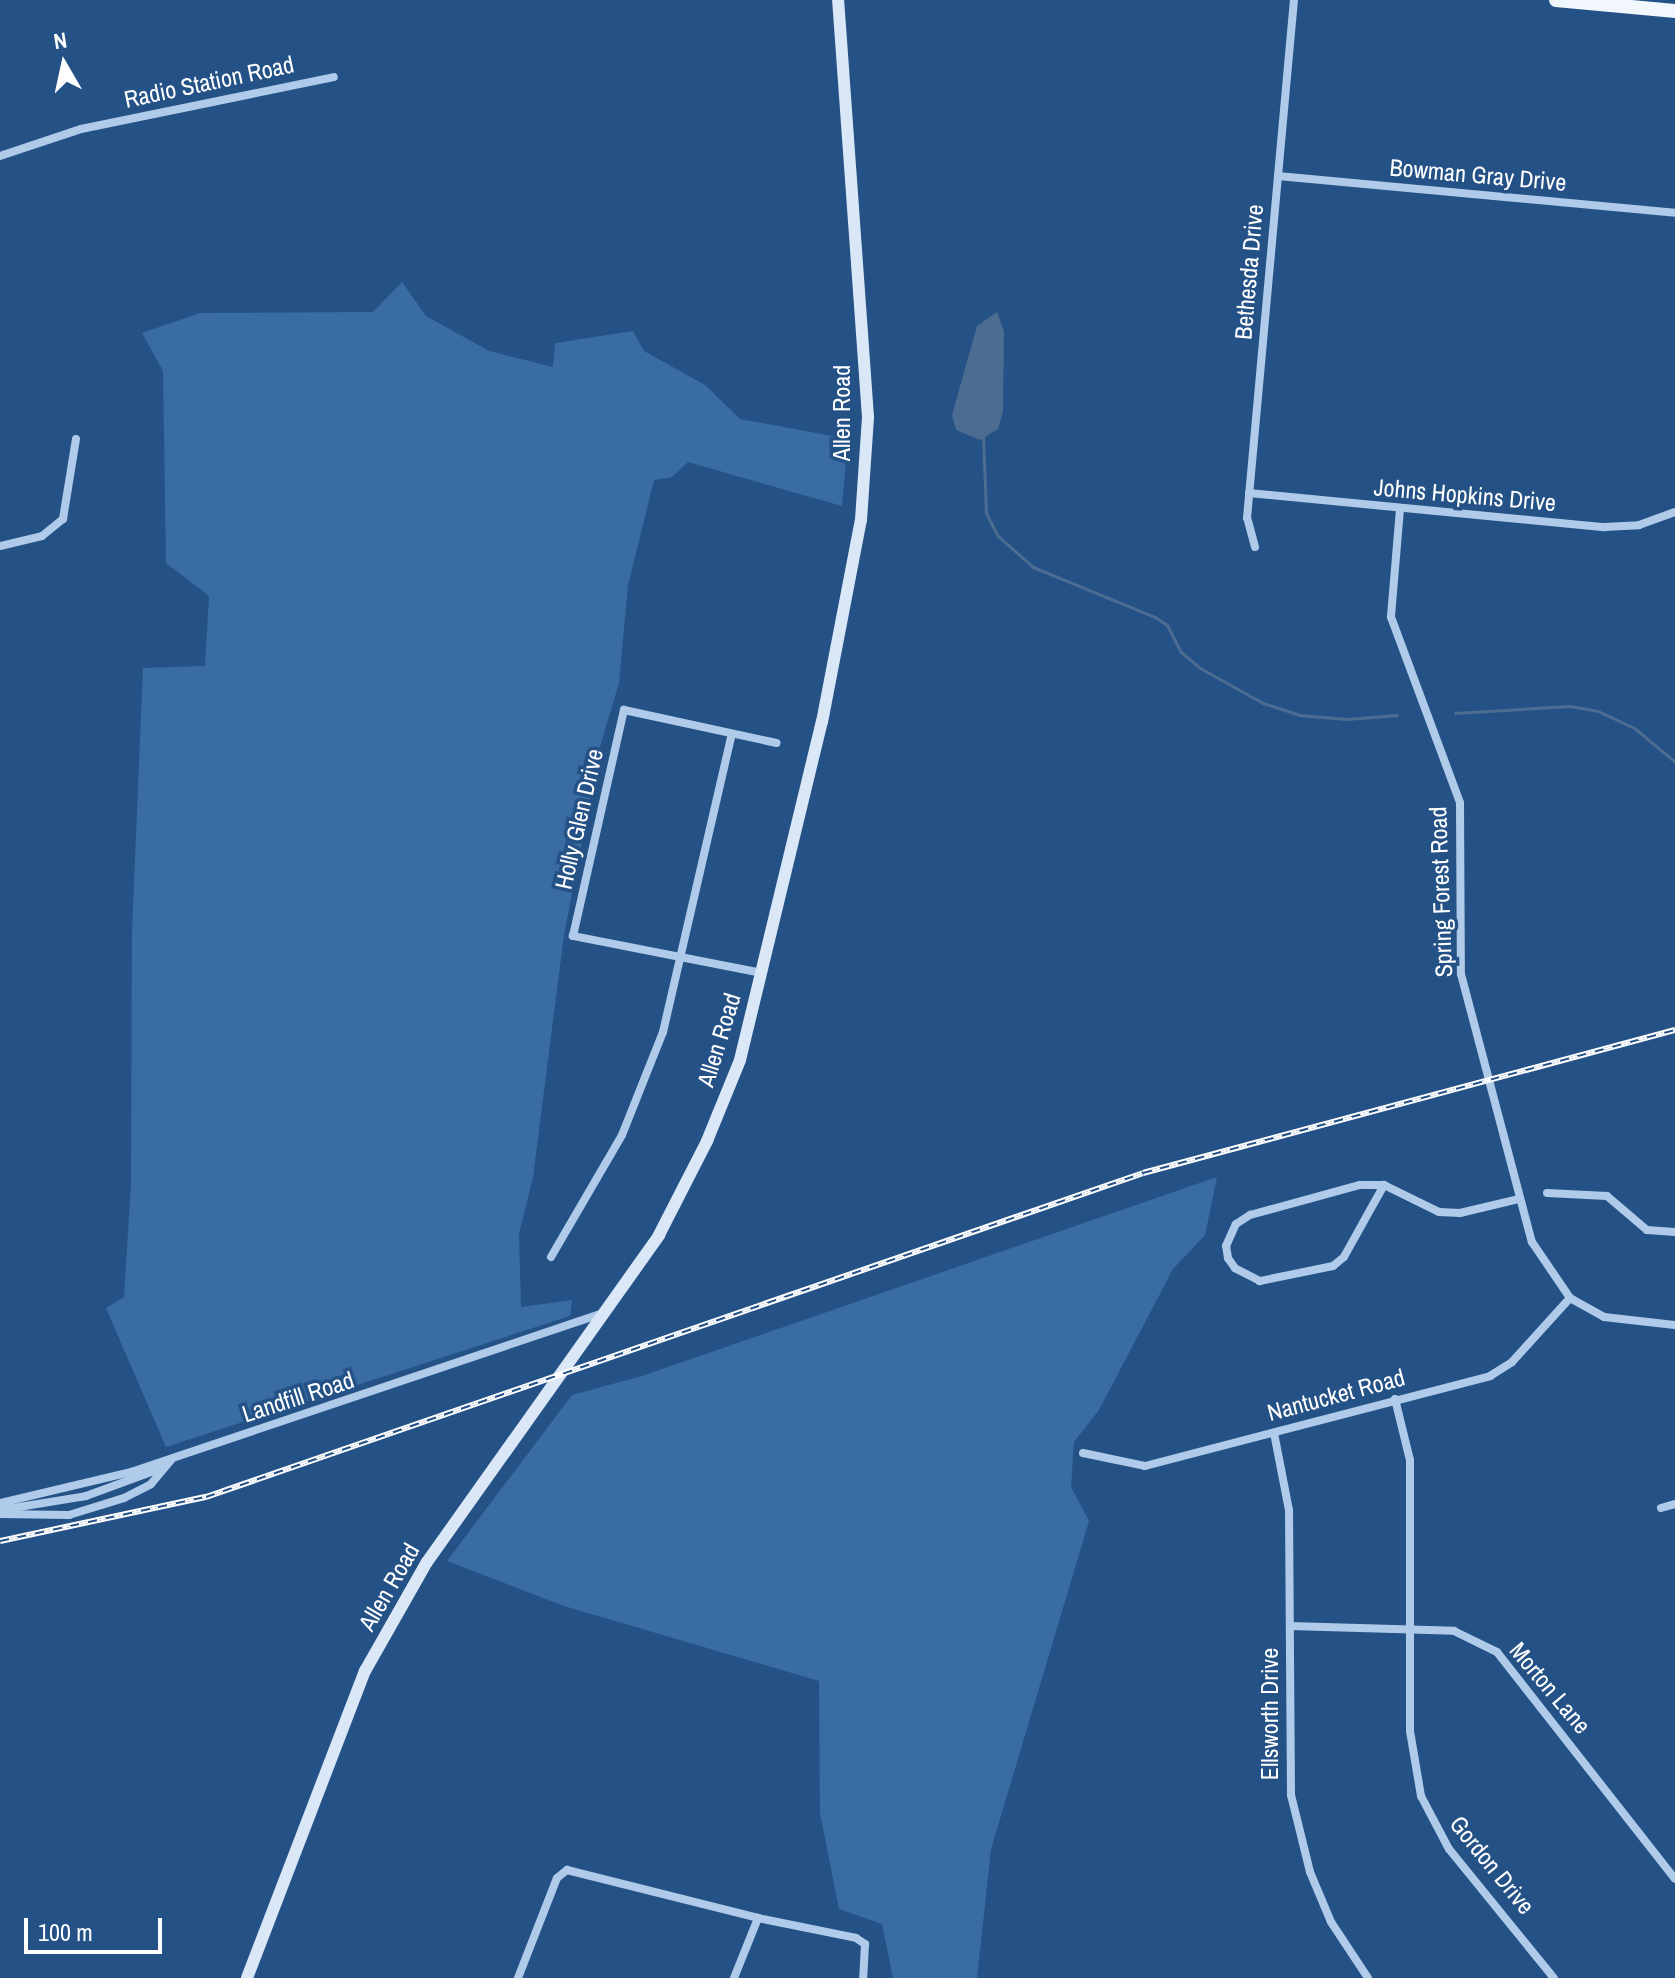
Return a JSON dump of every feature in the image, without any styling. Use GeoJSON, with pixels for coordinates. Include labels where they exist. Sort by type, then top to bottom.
{"type":"FeatureCollection","features":[{"type":"Feature","properties":{"kind":"main road","name":"Allen Road"},"geometry":{"type":"LineString","coordinates":[[247,1978],[365,1671],[427,1562],[651,1247],[707,1141],[740,1060],[822,722],[863,493],[868,417],[838,0]]}},
{"type":"Feature","properties":{"kind":"main road"},"geometry":{"type":"LineString","coordinates":[[1556,0],[1675,11]]}},
{"type":"Feature","properties":{"kind":"street","name":"Bethesda Drive"},"geometry":{"type":"LineString","coordinates":[[1255,547],[1248,532],[1249,493],[1294,0]]}},
{"type":"Feature","properties":{"kind":"street","name":"Radio Station Road"},"geometry":{"type":"LineString","coordinates":[[0,156],[81,129],[334,77]]}},
{"type":"Feature","properties":{"kind":"street","name":"Bowman Gray Drive"},"geometry":{"type":"LineString","coordinates":[[1278,176],[1675,213]]}},
{"type":"Feature","properties":{"kind":"street"},"geometry":{"type":"LineString","coordinates":[[0,546],[42,536],[63,519],[76,439]]}},
{"type":"Feature","properties":{"kind":"street","name":"Johns Hopkins Drive"},"geometry":{"type":"LineString","coordinates":[[1249,493],[1604,527],[1639,525],[1675,512]]}},
{"type":"Feature","properties":{"kind":"street","name":"Spring Forest Road"},"geometry":{"type":"LineString","coordinates":[[1400,509],[1391,617],[1460,803],[1461,974],[1532,1242],[1570,1298],[1604,1317],[1675,1325]]}},
{"type":"Feature","properties":{"kind":"street","name":"Holly Glen Drive"},"geometry":{"type":"LineString","coordinates":[[762,973],[573,936],[624,710],[776,743]]}},
{"type":"Feature","properties":{"kind":"street"},"geometry":{"type":"LineString","coordinates":[[551,1257],[622,1135],[663,1032],[732,734]]}},
{"type":"Feature","properties":{"kind":"street"},"geometry":{"type":"LineString","coordinates":[[1384,1185],[1344,1257],[1333,1266],[1260,1281],[1235,1268],[1228,1258],[1226,1246],[1236,1224],[1250,1215],[1360,1185],[1384,1185],[1439,1212],[1460,1213],[1519,1199]]}},
{"type":"Feature","properties":{"kind":"street"},"geometry":{"type":"LineString","coordinates":[[1547,1193],[1607,1196],[1647,1230],[1675,1232]]}},
{"type":"Feature","properties":{"kind":"street","name":"Nantucket Road"},"geometry":{"type":"LineString","coordinates":[[1083,1453],[1145,1466],[1490,1376],[1512,1362],[1570,1298]]}},
{"type":"Feature","properties":{"kind":"street","name":"Landfill Road"},"geometry":{"type":"LineString","coordinates":[[0,1503],[169,1463],[604,1312]]}},
{"type":"Feature","properties":{"kind":"street","name":"Gordon Drive"},"geometry":{"type":"LineString","coordinates":[[1395,1399],[1410,1460],[1409,1627],[1413,1758],[1432,1824],[1554,1978]]}},
{"type":"Feature","properties":{"kind":"street","name":"Ellsworth Drive"},"geometry":{"type":"LineString","coordinates":[[1274,1433],[1289,1510],[1291,1795],[1298,1835],[1331,1922],[1368,1978]]}},
{"type":"Feature","properties":{"kind":"street"},"geometry":{"type":"LineString","coordinates":[[0,1512],[86,1496],[169,1463]]}},
{"type":"Feature","properties":{"kind":"street"},"geometry":{"type":"LineString","coordinates":[[0,1512],[69,1515],[124,1498],[151,1484],[169,1463]]}},
{"type":"Feature","properties":{"kind":"street"},"geometry":{"type":"LineString","coordinates":[[1661,1508],[1675,1504]]}},
{"type":"Feature","properties":{"kind":"street","name":"Morton Lane"},"geometry":{"type":"LineString","coordinates":[[1290,1626],[1409,1627],[1454,1631],[1497,1652],[1675,1879]]}},
{"type":"Feature","properties":{"kind":"street"},"geometry":{"type":"LineString","coordinates":[[518,1978],[557,1878],[567,1870],[758,1918],[856,1938],[865,1944],[863,1978]]}},
{"type":"Feature","properties":{"kind":"street"},"geometry":{"type":"LineString","coordinates":[[734,1978],[758,1918]]}},
{"type":"Feature","properties":{"kind":"shaded area"},"geometry":{"type":"Polygon","coordinates":[[[402,282],[426,316],[489,351],[553,367],[555,343],[633,331],[644,351],[705,385],[740,419],[848,439],[842,506],[688,462],[672,477],[654,480],[628,585],[619,683],[601,743],[564,935],[533,1177],[519,1234],[521,1307],[572,1300],[570,1316],[166,1447],[106,1308],[124,1297],[131,1185],[132,931],[143,668],[205,666],[209,596],[166,563],[163,371],[142,333],[200,313],[373,312],[402,282]]]}},
{"type":"Feature","properties":{"kind":"shaded area"},"geometry":{"type":"Polygon","coordinates":[[[997,312],[1004,331],[1003,411],[998,429],[980,440],[956,430],[952,415],[977,326],[997,312]]]}},
{"type":"Feature","properties":{"kind":"shaded area"},"geometry":{"type":"Polygon","coordinates":[[[1217,1177],[1205,1235],[1173,1269],[1099,1410],[1074,1442],[1071,1487],[1089,1521],[991,1849],[977,1978],[893,1978],[882,1924],[839,1909],[820,1813],[819,1681],[564,1606],[447,1561],[572,1395],[642,1376],[1217,1177]]]}},
{"type":"Feature","properties":{"kind":"waterway"},"geometry":{"type":"LineString","coordinates":[[983,437],[986,513],[997,535],[1033,567],[1155,617],[1167,625],[1181,652],[1200,668],[1263,703],[1299,715],[1347,719],[1397,715]]}},
{"type":"Feature","properties":{"kind":"waterway"},"geometry":{"type":"LineString","coordinates":[[1455,713],[1570,706],[1598,711],[1633,727],[1675,762]]}},
{"type":"Feature","properties":{"kind":"railway"},"geometry":{"type":"LineString","coordinates":[[0,1541],[206,1497],[1143,1173],[1675,1030]]}}]}
